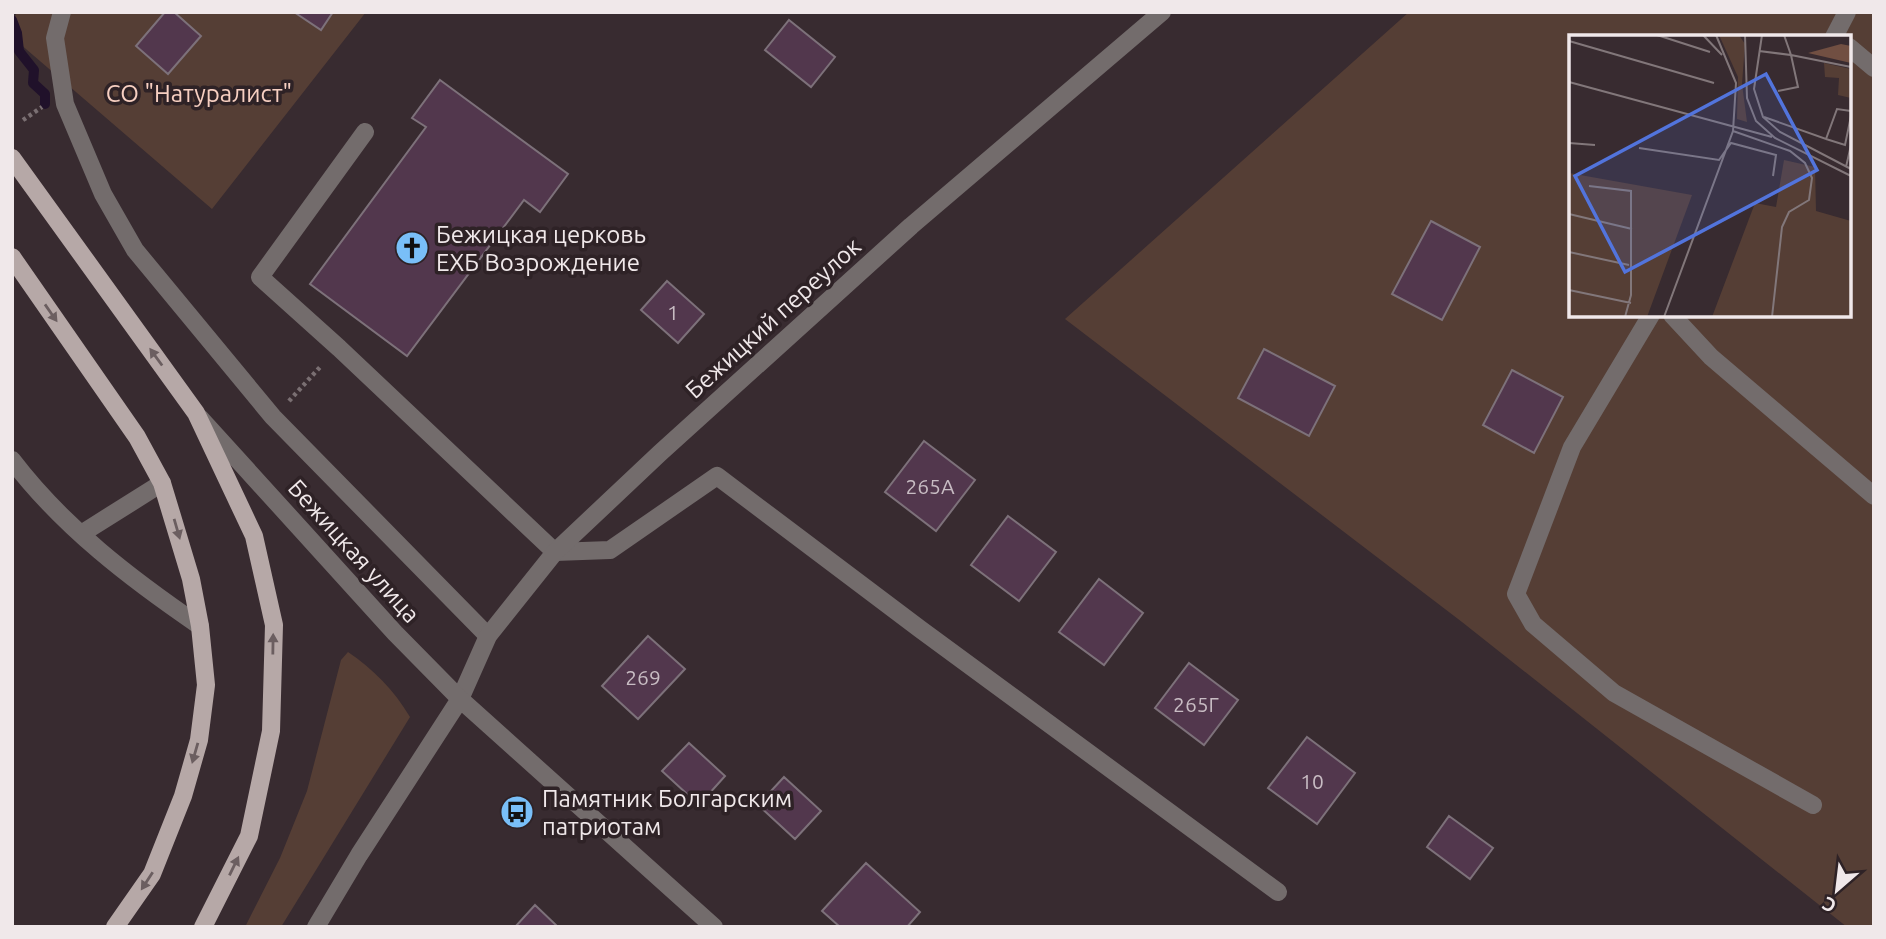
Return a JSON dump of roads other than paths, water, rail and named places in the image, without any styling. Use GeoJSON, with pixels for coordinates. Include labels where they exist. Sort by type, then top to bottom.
{"type":"FeatureCollection","features":[{"type":"Feature","properties":{"kind":"main road","name":"Бежицкая улица"},"geometry":{"type":"LineString","coordinates":[[12,158],[195,413]]}},
{"type":"Feature","properties":{"kind":"main road"},"geometry":{"type":"LineString","coordinates":[[12,257],[137,438],[162,483],[191,579],[200,626],[206,685],[199,740],[183,796],[152,874],[115,927]]}},
{"type":"Feature","properties":{"kind":"main road"},"geometry":{"type":"LineString","coordinates":[[195,413],[254,536],[274,625],[271,730],[249,836],[203,927]]}},
{"type":"Feature","properties":{"kind":"street"},"geometry":{"type":"LineString","coordinates":[[62,12],[55,38],[65,104],[103,194],[135,250],[273,417],[488,636]]}},
{"type":"Feature","properties":{"kind":"street","name":"Бежицкий переулок"},"geometry":{"type":"LineString","coordinates":[[316,927],[460,699],[488,636],[555,552],[660,453],[911,226],[1163,12]]}},
{"type":"Feature","properties":{"kind":"street"},"geometry":{"type":"LineString","coordinates":[[1836,35],[1847,12]]}},
{"type":"Feature","properties":{"kind":"street"},"geometry":{"type":"LineString","coordinates":[[1851,49],[1874,68]]}},
{"type":"Feature","properties":{"kind":"street"},"geometry":{"type":"LineString","coordinates":[[365,132],[260,277],[555,552],[610,550],[717,477],[1278,892]]}},
{"type":"Feature","properties":{"kind":"street"},"geometry":{"type":"LineString","coordinates":[[1650,317],[1572,447],[1516,594],[1533,624],[1614,693],[1813,804]]}},
{"type":"Feature","properties":{"kind":"street"},"geometry":{"type":"LineString","coordinates":[[1674,317],[1711,357],[1874,496]]}},
{"type":"Feature","properties":{"kind":"street","name":"Бежицкая улица"},"geometry":{"type":"LineString","coordinates":[[195,413],[395,633],[460,699],[714,927]]}},
{"type":"Feature","properties":{"kind":"street"},"geometry":{"type":"LineString","coordinates":[[12,460],[32,486],[81,534],[145,589],[200,626]]}},
{"type":"Feature","properties":{"kind":"street"},"geometry":{"type":"LineString","coordinates":[[81,534],[162,483]]}},
{"type":"Feature","properties":{"kind":"waterway"},"geometry":{"type":"LineString","coordinates":[[12,20],[19,51],[34,70],[33,83],[45,94],[45,104]]}},
{"type":"Feature","properties":{"kind":"place","name":"Бежицкая церковь ЕХБ Возрождение"},"geometry":{"type":"Point","coordinates":[412,248]}},
{"type":"Feature","properties":{"kind":"place","name":"Памятник Болгарским патриотам"},"geometry":{"type":"Point","coordinates":[517,812]}},
{"type":"Feature","properties":{"kind":"park label","name":"СО \"Натуралист\""},"geometry":{"type":"Point","coordinates":[199,93]}}]}
